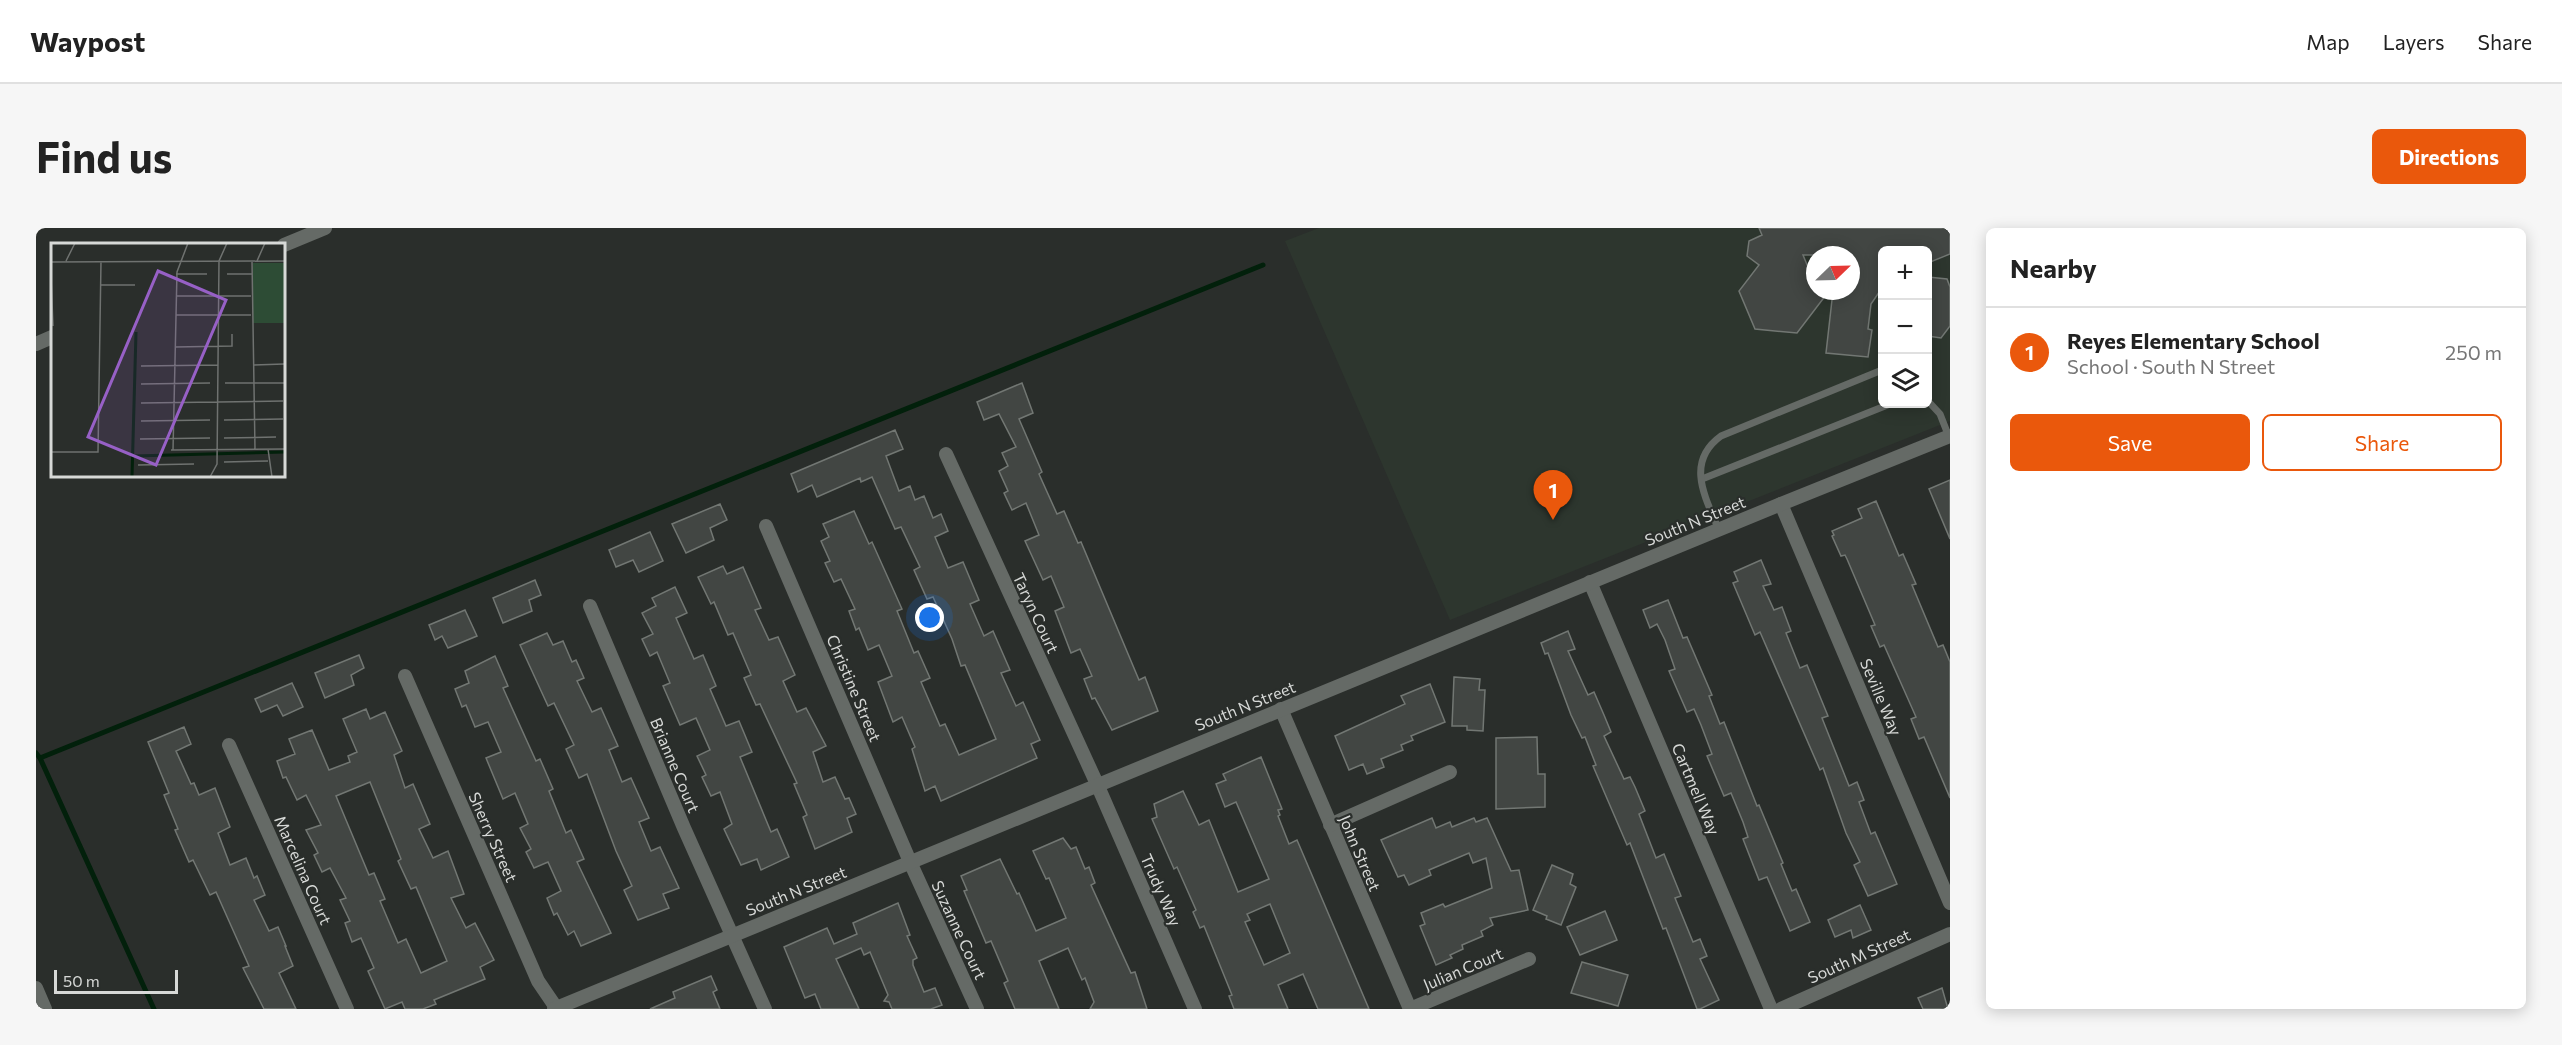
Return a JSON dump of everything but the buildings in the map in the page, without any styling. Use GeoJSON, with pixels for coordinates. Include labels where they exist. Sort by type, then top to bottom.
{"type":"FeatureCollection","features":[{"type":"Feature","properties":{"kind":"street"},"geometry":{"type":"LineString","coordinates":[[285,245],[325,228]]}},
{"type":"Feature","properties":{"kind":"street"},"geometry":{"type":"LineString","coordinates":[[36,344],[51,337]]}},
{"type":"Feature","properties":{"kind":"street","name":"South N Street"},"geometry":{"type":"LineString","coordinates":[[556,1009],[910,864],[1097,784],[1950,436]]}},
{"type":"Feature","properties":{"kind":"street","name":"Taryn Court"},"geometry":{"type":"LineString","coordinates":[[946,454],[1097,784]]}},
{"type":"Feature","properties":{"kind":"street","name":"Seville Way"},"geometry":{"type":"LineString","coordinates":[[1781,504],[1950,903]]}},
{"type":"Feature","properties":{"kind":"street","name":"Christine Street"},"geometry":{"type":"LineString","coordinates":[[766,526],[910,864]]}},
{"type":"Feature","properties":{"kind":"street","name":"Cartmell Way"},"geometry":{"type":"LineString","coordinates":[[1590,582],[1772,1009]]}},
{"type":"Feature","properties":{"kind":"street","name":"Brianne Court"},"geometry":{"type":"LineString","coordinates":[[590,606],[765,1009]]}},
{"type":"Feature","properties":{"kind":"street","name":"Sherry Street"},"geometry":{"type":"LineString","coordinates":[[405,676],[538,981],[556,1009]]}},
{"type":"Feature","properties":{"kind":"street","name":"John Street"},"geometry":{"type":"LineString","coordinates":[[1281,709],[1410,1009]]}},
{"type":"Feature","properties":{"kind":"street","name":"Marcelina Court"},"geometry":{"type":"LineString","coordinates":[[229,745],[347,1009]]}},
{"type":"Feature","properties":{"kind":"street"},"geometry":{"type":"LineString","coordinates":[[1330,825],[1450,772]]}},
{"type":"Feature","properties":{"kind":"street","name":"Trudy Way"},"geometry":{"type":"LineString","coordinates":[[1097,784],[1194,1009]]}},
{"type":"Feature","properties":{"kind":"street","name":"Suzanne Court"},"geometry":{"type":"LineString","coordinates":[[910,864],[977,1009]]}},
{"type":"Feature","properties":{"kind":"street","name":"South M Street"},"geometry":{"type":"LineString","coordinates":[[1781,1009],[1950,934]]}},
{"type":"Feature","properties":{"kind":"street","name":"Julian Court"},"geometry":{"type":"LineString","coordinates":[[1410,1009],[1529,959]]}},
{"type":"Feature","properties":{"kind":"street"},"geometry":{"type":"LineString","coordinates":[[36,988],[45,1009]]}},
{"type":"Feature","properties":{"kind":"lane"},"geometry":{"type":"LineString","coordinates":[[1719,530],[1704,494],[1700,465],[1707,448],[1721,436],[1878,372]]}},
{"type":"Feature","properties":{"kind":"lane"},"geometry":{"type":"LineString","coordinates":[[1932,405],[1940,414],[1950,436]]}},
{"type":"Feature","properties":{"kind":"lane"},"geometry":{"type":"LineString","coordinates":[[1702,479],[1880,408]]}},
{"type":"Feature","properties":{"kind":"shaded area"},"geometry":{"type":"Polygon","coordinates":[[[1319,228],[1950,228],[1950,421],[1450,620],[1285,241],[1319,228]]]}},
{"type":"Feature","properties":{"kind":"waterway"},"geometry":{"type":"LineString","coordinates":[[40,758],[1263,265]]}},
{"type":"Feature","properties":{"kind":"waterway"},"geometry":{"type":"LineString","coordinates":[[36,753],[154,1009]]}},
{"type":"Feature","properties":{"kind":"place","name":"Reyes Elementary School"},"geometry":{"type":"Point","coordinates":[1553,520]}}]}
